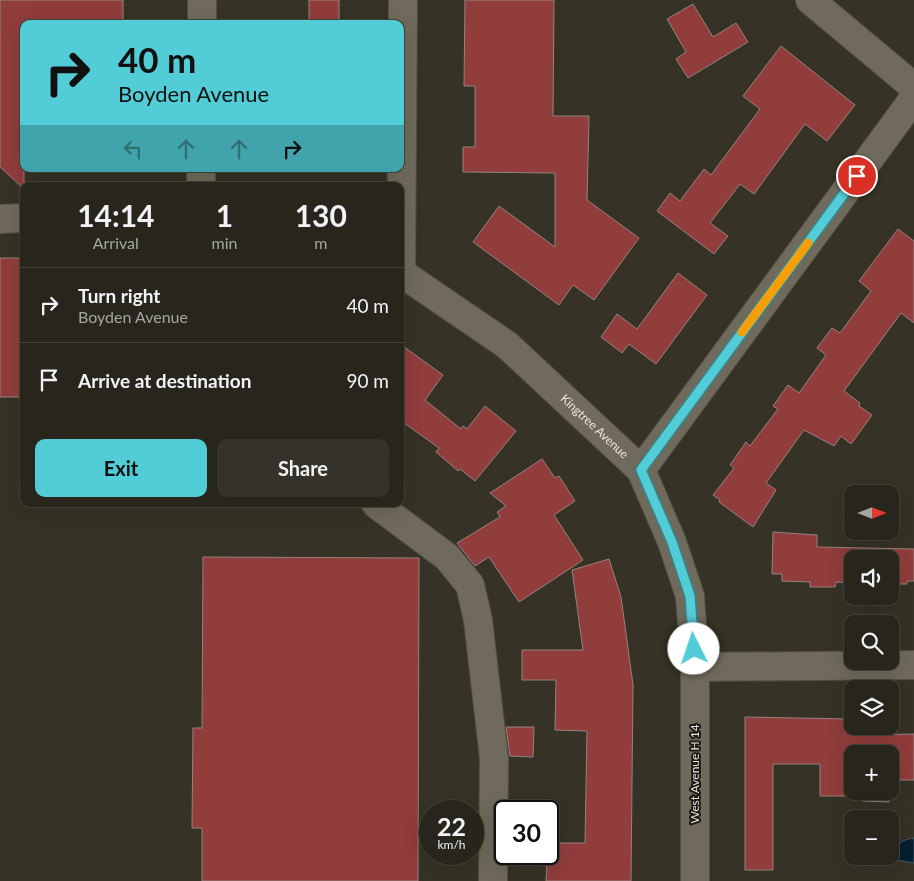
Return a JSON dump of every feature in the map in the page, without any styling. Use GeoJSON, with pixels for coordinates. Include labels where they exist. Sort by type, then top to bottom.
{"type":"FeatureCollection","features":[{"type":"Feature","properties":{"kind":"street"},"geometry":{"type":"LineString","coordinates":[[202,0],[202,20]]}},
{"type":"Feature","properties":{"kind":"street"},"geometry":{"type":"LineString","coordinates":[[403,0],[403,20]]}},
{"type":"Feature","properties":{"kind":"street"},"geometry":{"type":"LineString","coordinates":[[810,0],[914,87]]}},
{"type":"Feature","properties":{"kind":"street"},"geometry":{"type":"LineString","coordinates":[[641,470],[914,98]]}},
{"type":"Feature","properties":{"kind":"street"},"geometry":{"type":"LineString","coordinates":[[0,219],[20,218]]}},
{"type":"Feature","properties":{"kind":"street","name":"Kingtree Avenue"},"geometry":{"type":"LineString","coordinates":[[404,274],[507,345],[641,470],[672,542],[690,596],[695,667]]}},
{"type":"Feature","properties":{"kind":"street"},"geometry":{"type":"LineString","coordinates":[[380,507],[446,557],[470,586],[478,620],[494,758],[493,881]]}},
{"type":"Feature","properties":{"kind":"street"},"geometry":{"type":"LineString","coordinates":[[695,667],[914,665]]}},
{"type":"Feature","properties":{"kind":"street","name":"West Avenue H 14"},"geometry":{"type":"LineString","coordinates":[[695,667],[695,881]]}},
{"type":"Feature","properties":{"kind":"water"},"geometry":{"type":"Polygon","coordinates":[[[914,838],[914,863],[899,861],[899,844],[914,838]]]}},
{"type":"Feature","properties":{"kind":"building"},"geometry":{"type":"Polygon","coordinates":[[[0,0],[123,0],[123,20],[20,20],[20,172],[24,172],[24,182],[20,182],[20,185],[0,167],[0,0]]]}},
{"type":"Feature","properties":{"kind":"building"},"geometry":{"type":"Polygon","coordinates":[[[309,0],[339,0],[339,20],[309,20],[309,0]]]}},
{"type":"Feature","properties":{"kind":"building"},"geometry":{"type":"Polygon","coordinates":[[[465,0],[554,0],[553,116],[589,116],[587,200],[639,238],[594,300],[573,285],[559,305],[473,242],[499,206],[555,247],[555,173],[463,172],[463,147],[475,147],[475,86],[464,86],[465,0]]]}},
{"type":"Feature","properties":{"kind":"building"},"geometry":{"type":"Polygon","coordinates":[[[693,4],[713,37],[736,23],[748,42],[688,78],[676,59],[686,52],[667,19],[693,4]]]}},
{"type":"Feature","properties":{"kind":"building"},"geometry":{"type":"Polygon","coordinates":[[[781,46],[855,105],[827,141],[805,124],[754,194],[740,184],[710,223],[728,236],[714,254],[657,211],[670,193],[680,201],[704,169],[711,175],[760,109],[743,96],[781,46]]]}},
{"type":"Feature","properties":{"kind":"building"},"geometry":{"type":"Polygon","coordinates":[[[898,229],[914,241],[914,323],[901,313],[844,391],[860,403],[859,406],[872,415],[851,444],[841,436],[834,446],[804,430],[766,483],[776,490],[753,527],[719,502],[720,500],[713,495],[734,468],[730,465],[746,442],[750,446],[778,409],[773,406],[788,385],[799,393],[826,355],[817,348],[832,328],[840,333],[871,291],[859,281],[898,229]]]}},
{"type":"Feature","properties":{"kind":"building"},"geometry":{"type":"Polygon","coordinates":[[[0,258],[20,258],[20,397],[0,397],[0,258]]]}},
{"type":"Feature","properties":{"kind":"building"},"geometry":{"type":"Polygon","coordinates":[[[678,273],[707,295],[656,364],[629,344],[622,353],[601,337],[617,314],[637,329],[678,273]]]}},
{"type":"Feature","properties":{"kind":"building"},"geometry":{"type":"Polygon","coordinates":[[[404,347],[443,375],[425,400],[461,429],[463,426],[467,429],[485,406],[516,431],[475,481],[460,469],[458,471],[436,452],[439,448],[404,423],[404,347]]]}},
{"type":"Feature","properties":{"kind":"building"},"geometry":{"type":"Polygon","coordinates":[[[542,459],[555,478],[559,476],[575,501],[554,515],[583,560],[519,602],[489,557],[475,566],[457,543],[500,517],[497,512],[506,506],[490,493],[542,459]]]}},
{"type":"Feature","properties":{"kind":"building"},"geometry":{"type":"Polygon","coordinates":[[[773,532],[817,535],[817,547],[914,549],[914,581],[907,581],[907,584],[899,584],[899,550],[844,550],[844,582],[836,582],[835,587],[810,587],[810,582],[782,581],[782,574],[772,574],[773,532]]]}},
{"type":"Feature","properties":{"kind":"building"},"geometry":{"type":"Polygon","coordinates":[[[203,557],[419,558],[418,881],[202,881],[202,828],[192,828],[193,728],[202,728],[203,557]]]}},
{"type":"Feature","properties":{"kind":"building"},"geometry":{"type":"Polygon","coordinates":[[[609,559],[621,597],[633,685],[631,881],[546,881],[547,865],[559,865],[559,843],[585,843],[587,731],[555,730],[556,680],[522,680],[522,650],[583,650],[572,570],[609,559]]]}},
{"type":"Feature","properties":{"kind":"building"},"geometry":{"type":"Polygon","coordinates":[[[745,717],[844,719],[844,735],[914,734],[914,780],[899,780],[899,745],[844,745],[844,796],[820,796],[820,764],[773,764],[773,870],[745,870],[745,717]]]}},
{"type":"Feature","properties":{"kind":"building"},"geometry":{"type":"Polygon","coordinates":[[[506,727],[534,727],[533,757],[510,756],[506,727]]]}},
{"type":"Feature","properties":{"kind":"building"},"geometry":{"type":"Polygon","coordinates":[[[889,800],[889,802],[862,801],[889,800]]]}},
{"type":"Feature","properties":{"kind":"slow traffic"},"geometry":{"type":"LineString","coordinates":[[742,332],[808,243]]}},
{"type":"Feature","properties":{"kind":"route"},"geometry":{"type":"LineString","coordinates":[[694,649],[690,596],[672,542],[641,470],[857,176]]}}]}
